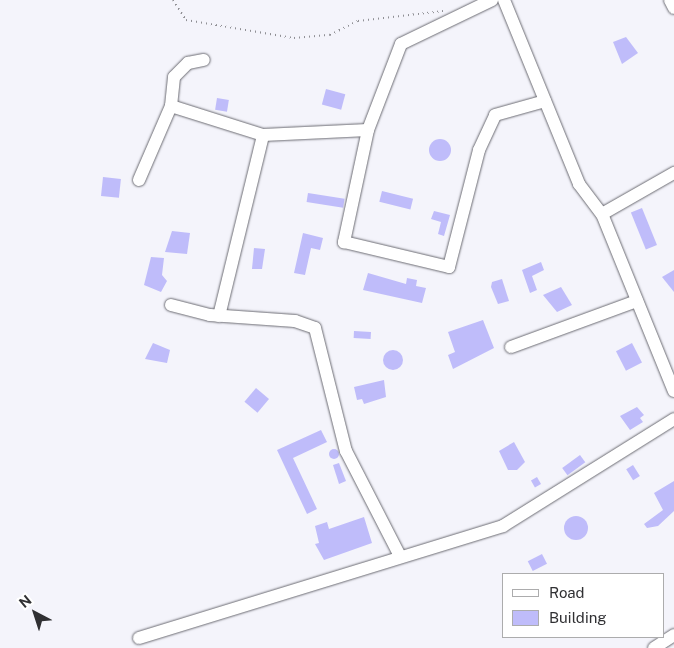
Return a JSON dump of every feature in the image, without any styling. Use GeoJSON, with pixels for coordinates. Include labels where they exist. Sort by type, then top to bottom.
{"type":"FeatureCollection","features":[{"type":"Feature","properties":{"kind":"street"},"geometry":{"type":"LineString","coordinates":[[492,0],[401,44],[368,130],[344,242],[449,267],[479,150],[495,115],[545,101]]}},
{"type":"Feature","properties":{"kind":"street"},"geometry":{"type":"LineString","coordinates":[[504,0],[579,184],[602,214],[674,391]]}},
{"type":"Feature","properties":{"kind":"street"},"geometry":{"type":"LineString","coordinates":[[670,0],[674,8]]}},
{"type":"Feature","properties":{"kind":"street"},"geometry":{"type":"LineString","coordinates":[[139,180],[171,106],[174,77],[188,63],[204,60]]}},
{"type":"Feature","properties":{"kind":"street"},"geometry":{"type":"LineString","coordinates":[[171,106],[263,135],[368,130]]}},
{"type":"Feature","properties":{"kind":"street"},"geometry":{"type":"LineString","coordinates":[[219,316],[263,135]]}},
{"type":"Feature","properties":{"kind":"street"},"geometry":{"type":"LineString","coordinates":[[602,214],[674,173]]}},
{"type":"Feature","properties":{"kind":"street"},"geometry":{"type":"LineString","coordinates":[[511,347],[637,301]]}},
{"type":"Feature","properties":{"kind":"street"},"geometry":{"type":"LineString","coordinates":[[171,305],[219,316],[295,321],[314,328],[346,451],[400,556]]}},
{"type":"Feature","properties":{"kind":"street"},"geometry":{"type":"LineString","coordinates":[[139,638],[400,556],[503,526],[674,419]]}},
{"type":"Feature","properties":{"kind":"street"},"geometry":{"type":"LineString","coordinates":[[654,648],[674,635]]}},
{"type":"Feature","properties":{"kind":"path"},"geometry":{"type":"LineString","coordinates":[[173,0],[186,20],[294,38],[330,35],[358,21],[453,10]]}},
{"type":"Feature","properties":{"kind":"building"},"geometry":{"type":"Polygon","coordinates":[[[626,37],[638,53],[622,64],[613,42],[626,37]]]}},
{"type":"Feature","properties":{"kind":"building"},"geometry":{"type":"Polygon","coordinates":[[[326,89],[345,94],[341,110],[322,104],[326,89]]]}},
{"type":"Feature","properties":{"kind":"building"},"geometry":{"type":"Polygon","coordinates":[[[217,98],[229,100],[227,112],[215,110],[217,98]]]}},
{"type":"Feature","properties":{"kind":"building"},"geometry":{"type":"Polygon","coordinates":[[[440,139],[448,142],[451,150],[448,158],[440,161],[432,158],[429,150],[432,142],[440,139]]]}},
{"type":"Feature","properties":{"kind":"building"},"geometry":{"type":"Polygon","coordinates":[[[103,177],[121,179],[119,198],[101,196],[103,177]]]}},
{"type":"Feature","properties":{"kind":"building"},"geometry":{"type":"Polygon","coordinates":[[[382,191],[413,199],[410,209],[379,202],[382,191]]]}},
{"type":"Feature","properties":{"kind":"building"},"geometry":{"type":"Polygon","coordinates":[[[308,193],[345,199],[343,208],[307,202],[308,193]]]}},
{"type":"Feature","properties":{"kind":"building"},"geometry":{"type":"Polygon","coordinates":[[[642,208],[657,245],[646,250],[631,212],[642,208]]]}},
{"type":"Feature","properties":{"kind":"building"},"geometry":{"type":"Polygon","coordinates":[[[434,211],[450,215],[444,236],[438,234],[441,222],[431,219],[434,211]]]}},
{"type":"Feature","properties":{"kind":"building"},"geometry":{"type":"Polygon","coordinates":[[[172,231],[190,233],[187,254],[165,252],[172,231]]]}},
{"type":"Feature","properties":{"kind":"building"},"geometry":{"type":"Polygon","coordinates":[[[303,233],[323,238],[320,250],[311,248],[305,275],[294,273],[303,233]]]}},
{"type":"Feature","properties":{"kind":"building"},"geometry":{"type":"Polygon","coordinates":[[[254,248],[265,249],[262,269],[252,269],[254,248]]]}},
{"type":"Feature","properties":{"kind":"building"},"geometry":{"type":"Polygon","coordinates":[[[151,257],[164,258],[162,275],[167,281],[161,292],[144,285],[151,257]]]}},
{"type":"Feature","properties":{"kind":"building"},"geometry":{"type":"Polygon","coordinates":[[[541,262],[544,270],[532,276],[537,290],[530,293],[522,270],[541,262]]]}},
{"type":"Feature","properties":{"kind":"building"},"geometry":{"type":"Polygon","coordinates":[[[674,270],[674,292],[662,277],[674,270]]]}},
{"type":"Feature","properties":{"kind":"building"},"geometry":{"type":"Polygon","coordinates":[[[368,273],[406,284],[407,278],[417,280],[416,286],[426,288],[422,303],[363,290],[368,273]]]}},
{"type":"Feature","properties":{"kind":"building"},"geometry":{"type":"Polygon","coordinates":[[[502,279],[509,301],[498,304],[491,287],[492,282],[502,279]]]}},
{"type":"Feature","properties":{"kind":"building"},"geometry":{"type":"Polygon","coordinates":[[[561,287],[572,305],[557,312],[543,295],[561,287]]]}},
{"type":"Feature","properties":{"kind":"building"},"geometry":{"type":"Polygon","coordinates":[[[483,320],[494,348],[453,369],[448,355],[455,352],[448,332],[483,320]]]}},
{"type":"Feature","properties":{"kind":"building"},"geometry":{"type":"Polygon","coordinates":[[[354,331],[371,332],[371,339],[354,338],[354,331]]]}},
{"type":"Feature","properties":{"kind":"building"},"geometry":{"type":"Polygon","coordinates":[[[153,343],[170,350],[167,363],[145,359],[153,343]]]}},
{"type":"Feature","properties":{"kind":"building"},"geometry":{"type":"Polygon","coordinates":[[[632,343],[642,363],[626,371],[616,351],[632,343]]]}},
{"type":"Feature","properties":{"kind":"building"},"geometry":{"type":"Polygon","coordinates":[[[393,350],[400,353],[403,360],[400,367],[393,370],[386,367],[383,360],[386,353],[393,350]]]}},
{"type":"Feature","properties":{"kind":"building"},"geometry":{"type":"Polygon","coordinates":[[[384,380],[386,397],[364,404],[362,399],[357,400],[354,387],[384,380]]]}},
{"type":"Feature","properties":{"kind":"building"},"geometry":{"type":"Polygon","coordinates":[[[256,388],[269,399],[257,413],[244,402],[256,388]]]}},
{"type":"Feature","properties":{"kind":"building"},"geometry":{"type":"Polygon","coordinates":[[[637,407],[644,415],[640,418],[643,422],[630,430],[620,416],[637,407]]]}},
{"type":"Feature","properties":{"kind":"building"},"geometry":{"type":"Polygon","coordinates":[[[321,430],[327,442],[293,458],[317,509],[307,514],[277,450],[321,430]]]}},
{"type":"Feature","properties":{"kind":"building"},"geometry":{"type":"Polygon","coordinates":[[[514,442],[525,462],[517,470],[508,470],[499,451],[514,442]]]}},
{"type":"Feature","properties":{"kind":"building"},"geometry":{"type":"Polygon","coordinates":[[[332,449],[336,449],[339,454],[338,458],[332,459],[329,456],[329,452],[332,449]]]}},
{"type":"Feature","properties":{"kind":"building"},"geometry":{"type":"Polygon","coordinates":[[[580,455],[585,462],[567,475],[562,468],[580,455]]]}},
{"type":"Feature","properties":{"kind":"building"},"geometry":{"type":"Polygon","coordinates":[[[339,463],[346,481],[339,484],[333,465],[339,463]]]}},
{"type":"Feature","properties":{"kind":"building"},"geometry":{"type":"Polygon","coordinates":[[[633,465],[640,476],[633,480],[626,469],[633,465]]]}},
{"type":"Feature","properties":{"kind":"building"},"geometry":{"type":"Polygon","coordinates":[[[537,477],[541,484],[535,487],[531,480],[537,477]]]}},
{"type":"Feature","properties":{"kind":"building"},"geometry":{"type":"Polygon","coordinates":[[[674,481],[674,511],[658,526],[647,528],[644,524],[663,510],[654,493],[674,481]]]}},
{"type":"Feature","properties":{"kind":"building"},"geometry":{"type":"Polygon","coordinates":[[[576,516],[585,519],[588,528],[585,537],[576,540],[567,537],[564,528],[567,519],[576,516]]]}},
{"type":"Feature","properties":{"kind":"building"},"geometry":{"type":"Polygon","coordinates":[[[364,517],[372,543],[324,560],[315,544],[319,543],[315,526],[327,522],[329,529],[364,517]]]}},
{"type":"Feature","properties":{"kind":"building"},"geometry":{"type":"Polygon","coordinates":[[[542,554],[547,564],[533,571],[528,561],[542,554]]]}}]}
